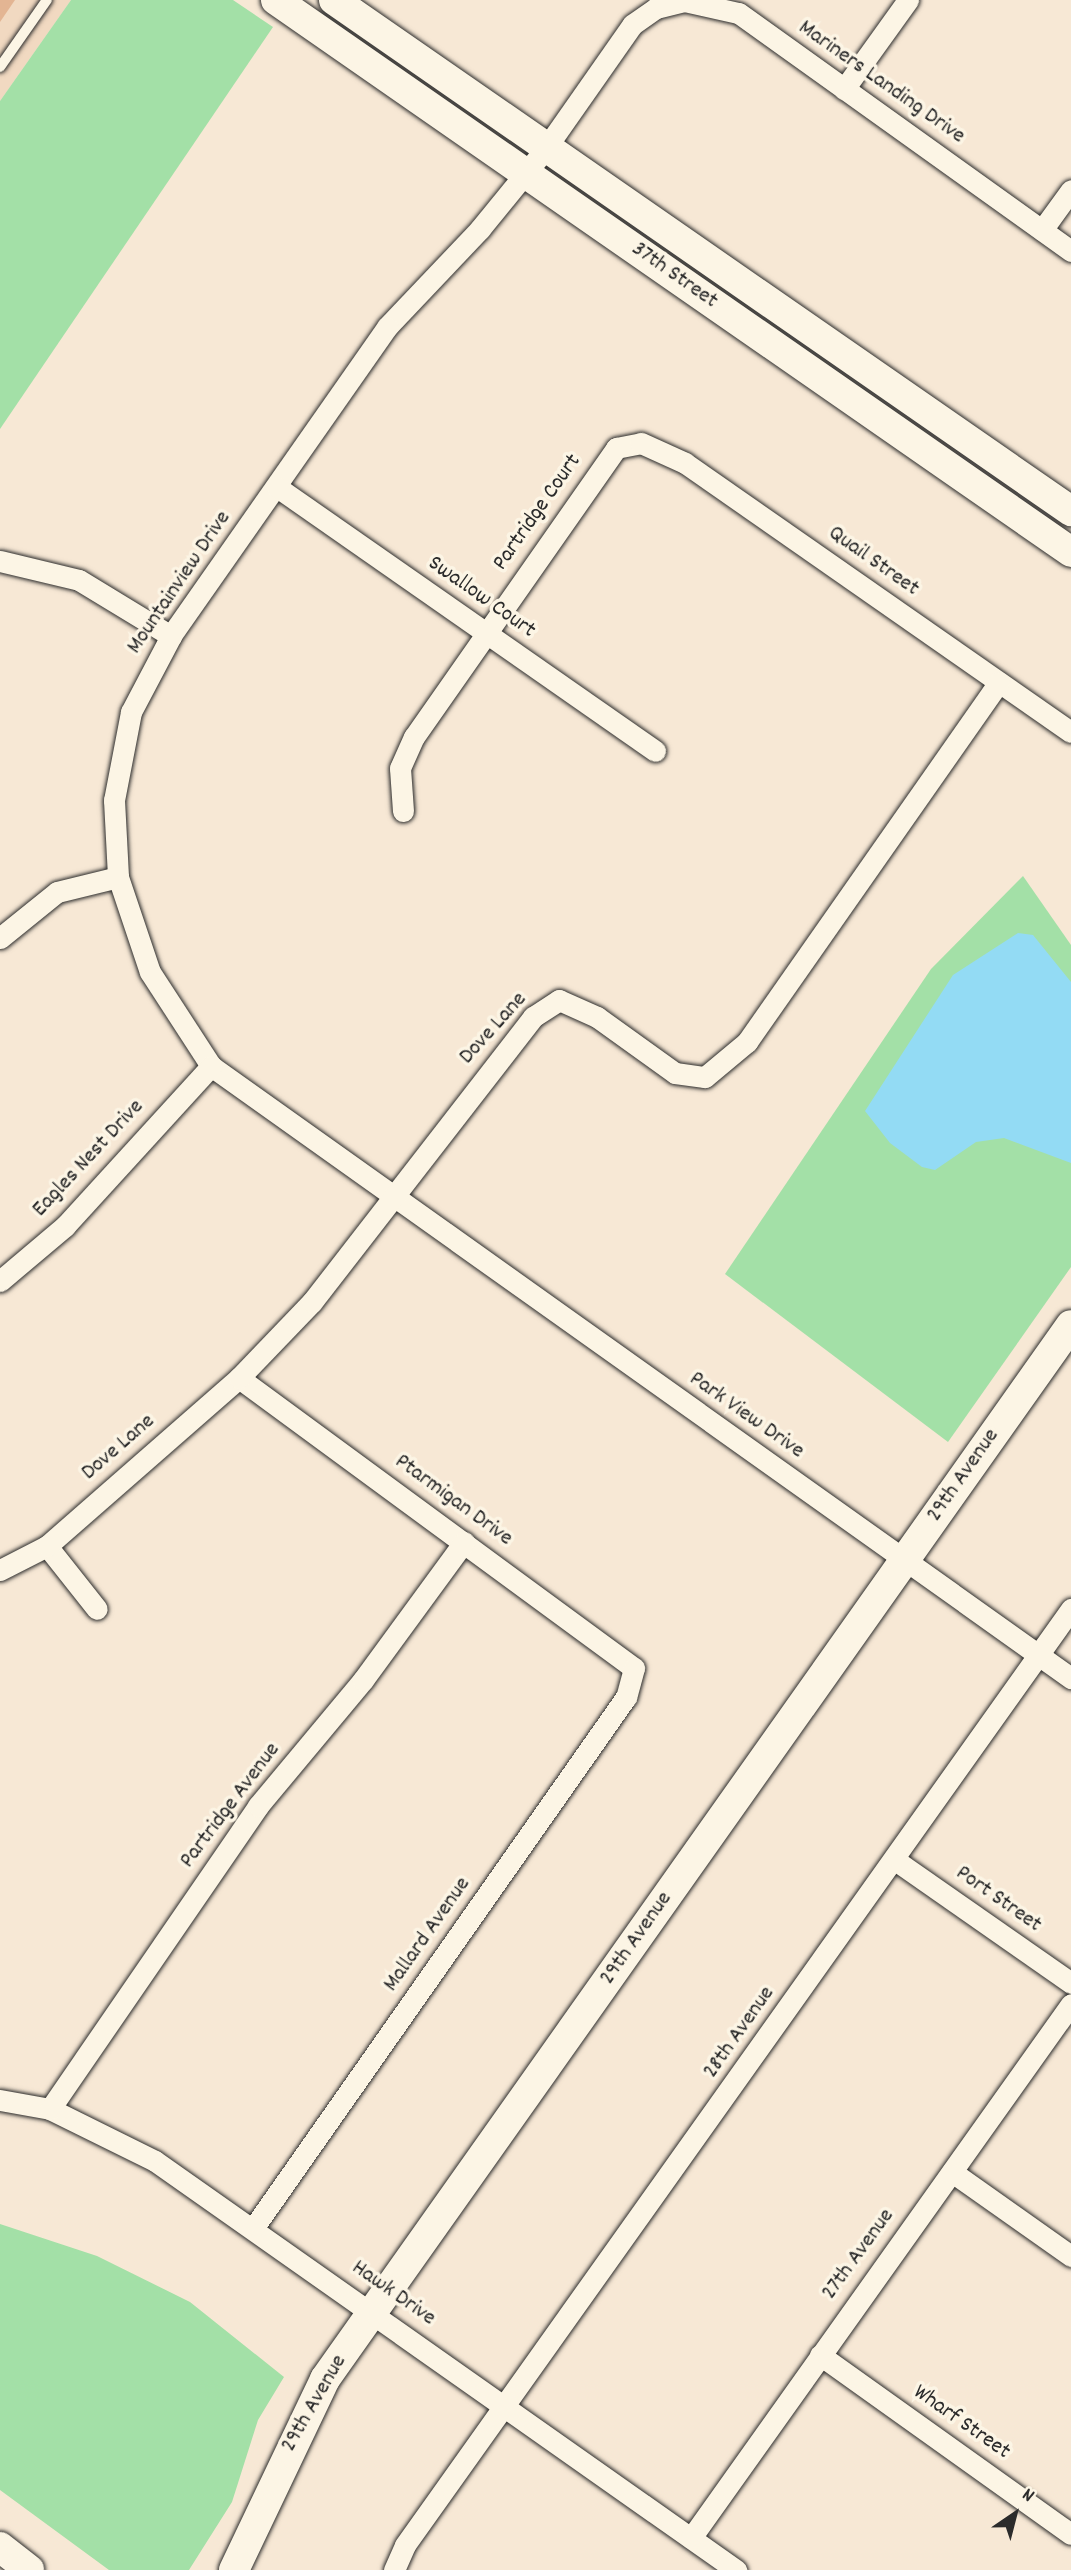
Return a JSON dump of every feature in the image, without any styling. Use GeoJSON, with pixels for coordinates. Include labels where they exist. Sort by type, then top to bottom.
{"type":"FeatureCollection","features":[{"type":"Feature","properties":{"kind":"main road","name":"37th Street"},"geometry":{"type":"LineString","coordinates":[[276,0],[1071,552]]}},
{"type":"Feature","properties":{"kind":"main road","name":"37th Street"},"geometry":{"type":"LineString","coordinates":[[334,0],[1071,511]]}},
{"type":"Feature","properties":{"kind":"main road","name":"29th Avenue"},"geometry":{"type":"LineString","coordinates":[[234,2570],[303,2415],[372,2313],[1071,1325]]}},
{"type":"Feature","properties":{"kind":"main road"},"geometry":{"type":"LineString","coordinates":[[0,2547],[29,2570]]}},
{"type":"Feature","properties":{"kind":"street"},"geometry":{"type":"LineString","coordinates":[[844,89],[908,0]]}},
{"type":"Feature","properties":{"kind":"street","name":"Mariners Landing Drive"},"geometry":{"type":"LineString","coordinates":[[546,148],[632,25],[656,8],[684,1],[738,13],[1071,251]]}},
{"type":"Feature","properties":{"kind":"street","name":"Mountainview Drive"},"geometry":{"type":"LineString","coordinates":[[390,1198],[211,1066],[150,972],[118,877],[114,800],[131,712],[171,636],[387,327],[441,275],[523,171],[546,148]]}},
{"type":"Feature","properties":{"kind":"street"},"geometry":{"type":"LineString","coordinates":[[1042,230],[1071,190]]}},
{"type":"Feature","properties":{"kind":"street","name":"Partridge Court"},"geometry":{"type":"LineString","coordinates":[[402,810],[400,768],[464,663],[616,448],[641,443]]}},
{"type":"Feature","properties":{"kind":"street","name":"Quail Street"},"geometry":{"type":"LineString","coordinates":[[641,443],[685,463],[1071,732]]}},
{"type":"Feature","properties":{"kind":"street","name":"Swallow Court"},"geometry":{"type":"LineString","coordinates":[[277,487],[655,751]]}},
{"type":"Feature","properties":{"kind":"street"},"geometry":{"type":"LineString","coordinates":[[0,561],[79,580],[171,636]]}},
{"type":"Feature","properties":{"kind":"street","name":"Dove Lane"},"geometry":{"type":"LineString","coordinates":[[0,1570],[47,1546],[239,1378],[312,1302],[509,1045],[559,1000],[597,1017],[675,1073],[705,1077],[747,1042],[999,682]]}},
{"type":"Feature","properties":{"kind":"street"},"geometry":{"type":"LineString","coordinates":[[0,939],[57,892],[118,877]]}},
{"type":"Feature","properties":{"kind":"street","name":"Eagles Nest Drive"},"geometry":{"type":"LineString","coordinates":[[0,1281],[65,1226],[211,1066]]}},
{"type":"Feature","properties":{"kind":"street","name":"Park View Drive"},"geometry":{"type":"LineString","coordinates":[[390,1198],[1071,1678]]}},
{"type":"Feature","properties":{"kind":"street","name":"Ptarmigan Drive"},"geometry":{"type":"LineString","coordinates":[[239,1378],[634,1668]]}},
{"type":"Feature","properties":{"kind":"street","name":"Partridge Avenue"},"geometry":{"type":"LineString","coordinates":[[50,2109],[258,1806],[363,1680],[464,1542]]}},
{"type":"Feature","properties":{"kind":"street"},"geometry":{"type":"LineString","coordinates":[[47,1546],[97,1609]]}},
{"type":"Feature","properties":{"kind":"street","name":"28th Avenue"},"geometry":{"type":"LineString","coordinates":[[394,2570],[450,2485],[508,2407],[1071,1609]]}},
{"type":"Feature","properties":{"kind":"street","name":"Mallard Avenue"},"geometry":{"type":"LineString","coordinates":[[254,2227],[626,1697],[634,1668]]}},
{"type":"Feature","properties":{"kind":"street","name":"Port Street"},"geometry":{"type":"LineString","coordinates":[[895,1860],[1071,1983]]}},
{"type":"Feature","properties":{"kind":"street","name":"27th Avenue"},"geometry":{"type":"LineString","coordinates":[[691,2538],[1071,2004]]}},
{"type":"Feature","properties":{"kind":"street","name":"Hawk Drive"},"geometry":{"type":"LineString","coordinates":[[0,2100],[50,2109],[155,2161],[254,2227],[736,2570]]}},
{"type":"Feature","properties":{"kind":"street"},"geometry":{"type":"LineString","coordinates":[[952,2172],[1071,2256]]}},
{"type":"Feature","properties":{"kind":"street","name":"Wharf Street"},"geometry":{"type":"LineString","coordinates":[[820,2355],[1071,2534]]}},
{"type":"Feature","properties":{"kind":"lane"},"geometry":{"type":"LineString","coordinates":[[0,67],[47,0]]}},
{"type":"Feature","properties":{"kind":"shaded area"},"geometry":{"type":"Polygon","coordinates":[[[0,0],[71,0],[0,101],[0,0]]]}},
{"type":"Feature","properties":{"kind":"green space"},"geometry":{"type":"Polygon","coordinates":[[[71,0],[233,0],[273,27],[0,429],[0,101],[71,0]]]}},
{"type":"Feature","properties":{"kind":"green space"},"geometry":{"type":"Polygon","coordinates":[[[1023,876],[1071,945],[1071,1267],[948,1442],[725,1274],[931,969],[1023,876]]]}},
{"type":"Feature","properties":{"kind":"green space"},"geometry":{"type":"Polygon","coordinates":[[[0,2224],[97,2256],[190,2302],[284,2377],[258,2420],[232,2502],[189,2570],[109,2570],[0,2490],[0,2224]]]}},
{"type":"Feature","properties":{"kind":"water"},"geometry":{"type":"Polygon","coordinates":[[[1018,933],[1033,935],[1071,982],[1071,1163],[1004,1138],[976,1142],[935,1170],[922,1167],[890,1143],[865,1111],[953,975],[1018,933]]]}},
{"type":"Feature","properties":{"kind":"building"},"geometry":{"type":"Polygon","coordinates":[[[0,0],[15,0],[0,22],[0,0]]]}}]}
